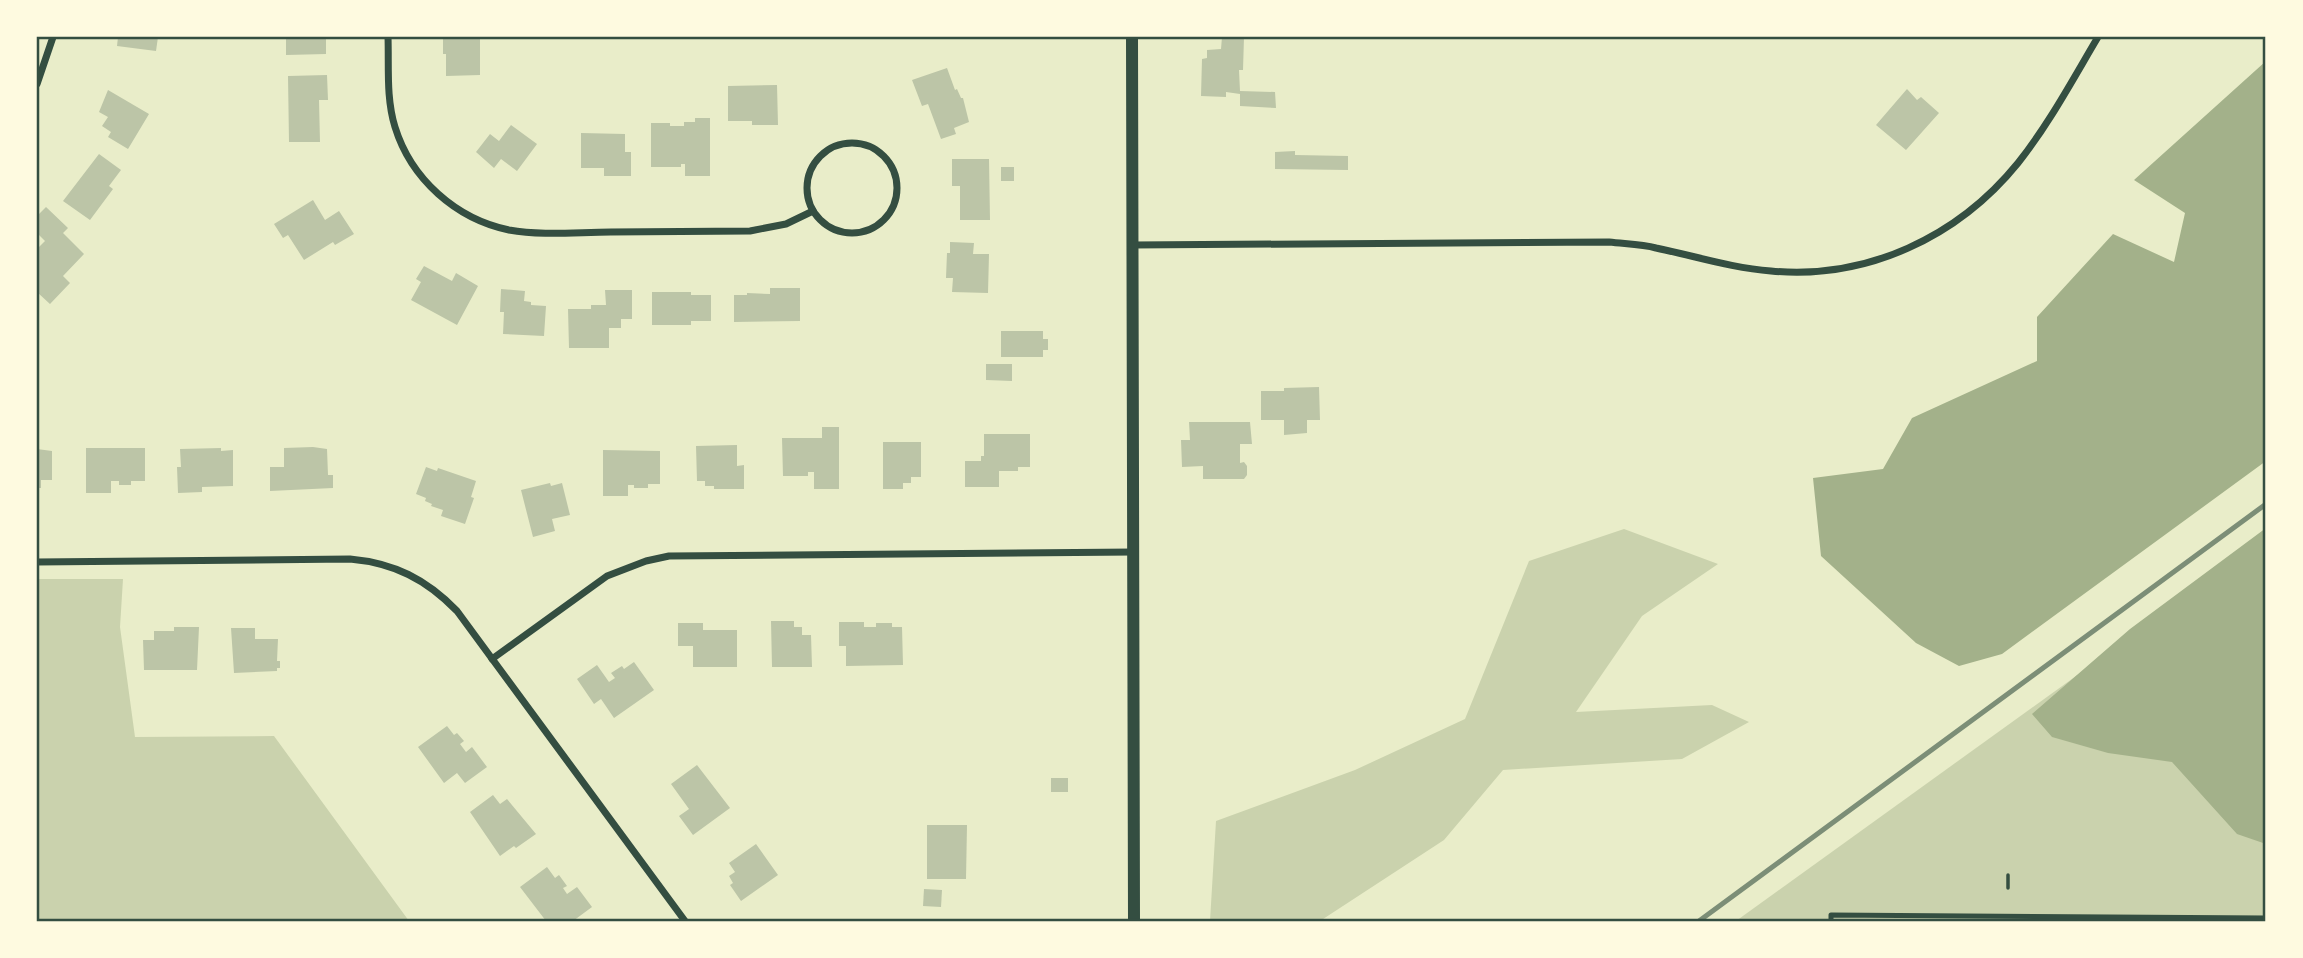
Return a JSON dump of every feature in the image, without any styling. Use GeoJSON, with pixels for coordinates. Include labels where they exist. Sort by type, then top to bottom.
{"type":"FeatureCollection","features":[{"type":"Feature","properties":{"kind":"street"},"geometry":{"type":"LineString","coordinates":[[37,84],[54,37]]}},
{"type":"Feature","properties":{"kind":"street"},"geometry":{"type":"LineString","coordinates":[[388,37],[391,107],[395,126],[410,160],[433,190],[449,204],[488,224],[530,232],[750,231],[786,224],[813,211]]}},
{"type":"Feature","properties":{"kind":"street"},"geometry":{"type":"LineString","coordinates":[[1132,37],[1134,921]]}},
{"type":"Feature","properties":{"kind":"street"},"geometry":{"type":"LineString","coordinates":[[1133,246],[1609,242],[1653,247],[1733,267],[1773,272],[1815,272],[1860,266],[1904,252],[1951,225],[1989,193],[2019,162],[2098,37]]}},
{"type":"Feature","properties":{"kind":"street"},"geometry":{"type":"LineString","coordinates":[[853,143],[864,145],[884,157],[891,166],[897,188],[896,200],[891,211],[874,227],[864,232],[841,232],[830,227],[813,211],[807,188],[809,176],[821,156],[830,149],[853,143]]}},
{"type":"Feature","properties":{"kind":"street"},"geometry":{"type":"LineString","coordinates":[[492,659],[607,576],[646,561],[669,556],[1134,552]]}},
{"type":"Feature","properties":{"kind":"street"},"geometry":{"type":"LineString","coordinates":[[37,562],[350,559],[369,561],[407,572],[442,596],[457,611],[685,921]]}},
{"type":"Feature","properties":{"kind":"lane"},"geometry":{"type":"LineString","coordinates":[[1831,921],[1831,915],[2266,918]]}},
{"type":"Feature","properties":{"kind":"path"},"geometry":{"type":"LineString","coordinates":[[2008,875],[2008,888]]}},
{"type":"Feature","properties":{"kind":"shaded area"},"geometry":{"type":"Polygon","coordinates":[[[2266,61],[2266,461],[2002,654],[1959,666],[1916,643],[1821,556],[1813,478],[1883,469],[1912,418],[2037,361],[2037,317],[2113,234],[2174,262],[2185,213],[2134,180],[2266,61]]]}},
{"type":"Feature","properties":{"kind":"shaded area"},"geometry":{"type":"Polygon","coordinates":[[[2266,528],[2266,844],[2237,834],[2172,762],[2108,753],[2052,737],[2032,714],[2130,629],[2266,528]]]}},
{"type":"Feature","properties":{"kind":"shaded area"},"geometry":{"type":"Polygon","coordinates":[[[1624,529],[1718,564],[1642,616],[1576,712],[1712,705],[1749,722],[1682,759],[1503,770],[1444,840],[1320,921],[1210,921],[1216,821],[1355,770],[1465,719],[1529,561],[1624,529]]]}},
{"type":"Feature","properties":{"kind":"shaded area"},"geometry":{"type":"Polygon","coordinates":[[[2266,539],[2266,921],[1736,921],[2266,539]]]}},
{"type":"Feature","properties":{"kind":"shaded area"},"geometry":{"type":"Polygon","coordinates":[[[37,579],[123,579],[120,627],[135,737],[274,736],[409,921],[37,921],[37,579]]]}},
{"type":"Feature","properties":{"kind":"building"},"geometry":{"type":"Polygon","coordinates":[[[118,37],[158,37],[156,51],[117,46],[118,37]]]}},
{"type":"Feature","properties":{"kind":"building"},"geometry":{"type":"Polygon","coordinates":[[[286,37],[326,37],[326,54],[286,55],[286,37]]]}},
{"type":"Feature","properties":{"kind":"building"},"geometry":{"type":"Polygon","coordinates":[[[443,37],[480,37],[480,75],[446,76],[443,37]]]}},
{"type":"Feature","properties":{"kind":"building"},"geometry":{"type":"Polygon","coordinates":[[[1222,37],[1244,37],[1243,70],[1239,70],[1240,91],[1275,92],[1276,108],[1240,106],[1240,94],[1226,92],[1226,97],[1201,96],[1202,59],[1207,58],[1207,50],[1221,49],[1222,37]]]}},
{"type":"Feature","properties":{"kind":"building"},"geometry":{"type":"Polygon","coordinates":[[[947,68],[955,90],[957,89],[963,98],[969,122],[954,128],[956,134],[941,139],[928,104],[922,106],[912,80],[947,68]]]}},
{"type":"Feature","properties":{"kind":"building"},"geometry":{"type":"Polygon","coordinates":[[[327,75],[328,100],[319,100],[320,142],[289,142],[288,76],[327,75]]]}},
{"type":"Feature","properties":{"kind":"building"},"geometry":{"type":"Polygon","coordinates":[[[777,85],[778,125],[728,121],[728,86],[777,85]]]}},
{"type":"Feature","properties":{"kind":"building"},"geometry":{"type":"Polygon","coordinates":[[[1907,89],[1917,100],[1921,97],[1939,113],[1906,150],[1876,125],[1907,89]]]}},
{"type":"Feature","properties":{"kind":"building"},"geometry":{"type":"Polygon","coordinates":[[[108,90],[149,114],[128,149],[108,137],[111,132],[102,126],[108,117],[99,112],[108,90]]]}},
{"type":"Feature","properties":{"kind":"building"},"geometry":{"type":"Polygon","coordinates":[[[695,118],[710,118],[710,176],[685,176],[685,164],[681,164],[681,167],[651,167],[651,123],[684,126],[684,122],[695,122],[695,118]]]}},
{"type":"Feature","properties":{"kind":"building"},"geometry":{"type":"Polygon","coordinates":[[[511,125],[537,144],[517,171],[501,159],[494,168],[476,152],[490,134],[499,141],[511,125]]]}},
{"type":"Feature","properties":{"kind":"building"},"geometry":{"type":"Polygon","coordinates":[[[581,133],[625,134],[625,152],[631,152],[631,176],[604,176],[604,168],[581,168],[581,133]]]}},
{"type":"Feature","properties":{"kind":"building"},"geometry":{"type":"Polygon","coordinates":[[[1295,151],[1295,155],[1348,156],[1348,170],[1275,169],[1275,152],[1295,151]]]}},
{"type":"Feature","properties":{"kind":"building"},"geometry":{"type":"Polygon","coordinates":[[[99,154],[121,170],[109,186],[113,189],[90,220],[63,201],[99,154]]]}},
{"type":"Feature","properties":{"kind":"building"},"geometry":{"type":"Polygon","coordinates":[[[952,159],[989,159],[990,220],[960,220],[960,186],[952,186],[952,159]]]}},
{"type":"Feature","properties":{"kind":"building"},"geometry":{"type":"Polygon","coordinates":[[[1001,167],[1014,167],[1014,181],[1001,181],[1001,167]]]}},
{"type":"Feature","properties":{"kind":"building"},"geometry":{"type":"Polygon","coordinates":[[[313,200],[325,220],[339,211],[354,234],[335,245],[333,242],[304,260],[288,235],[283,238],[274,224],[313,200]]]}},
{"type":"Feature","properties":{"kind":"building"},"geometry":{"type":"Polygon","coordinates":[[[46,207],[68,228],[63,233],[84,254],[63,276],[70,283],[50,304],[37,292],[37,249],[45,241],[37,233],[37,216],[46,207]]]}},
{"type":"Feature","properties":{"kind":"building"},"geometry":{"type":"Polygon","coordinates":[[[950,242],[974,243],[973,254],[989,254],[988,293],[952,292],[953,278],[946,278],[950,242]]]}},
{"type":"Feature","properties":{"kind":"building"},"geometry":{"type":"Polygon","coordinates":[[[424,266],[452,281],[456,273],[478,286],[457,325],[411,300],[421,282],[416,279],[424,266]]]}},
{"type":"Feature","properties":{"kind":"building"},"geometry":{"type":"Polygon","coordinates":[[[770,288],[800,288],[800,321],[734,322],[734,295],[770,294],[770,288]]]}},
{"type":"Feature","properties":{"kind":"building"},"geometry":{"type":"Polygon","coordinates":[[[501,289],[525,291],[524,301],[531,302],[531,305],[546,306],[544,336],[503,334],[501,289]]]}},
{"type":"Feature","properties":{"kind":"building"},"geometry":{"type":"Polygon","coordinates":[[[605,290],[632,290],[632,319],[621,319],[621,328],[609,328],[609,348],[569,348],[568,309],[591,309],[591,305],[606,305],[605,290]]]}},
{"type":"Feature","properties":{"kind":"building"},"geometry":{"type":"Polygon","coordinates":[[[652,292],[711,295],[711,321],[691,321],[691,325],[652,325],[652,292]]]}},
{"type":"Feature","properties":{"kind":"building"},"geometry":{"type":"Polygon","coordinates":[[[1001,331],[1043,331],[1043,339],[1048,339],[1048,350],[1043,350],[1043,357],[1001,357],[1001,331]]]}},
{"type":"Feature","properties":{"kind":"building"},"geometry":{"type":"Polygon","coordinates":[[[986,364],[1012,364],[1012,381],[986,380],[986,364]]]}},
{"type":"Feature","properties":{"kind":"building"},"geometry":{"type":"Polygon","coordinates":[[[1319,387],[1320,420],[1307,420],[1307,433],[1284,435],[1284,420],[1261,420],[1261,391],[1319,387]]]}},
{"type":"Feature","properties":{"kind":"building"},"geometry":{"type":"Polygon","coordinates":[[[1189,422],[1250,422],[1252,444],[1240,444],[1240,463],[1244,462],[1247,466],[1244,479],[1203,479],[1203,466],[1182,467],[1181,440],[1190,440],[1189,422]]]}},
{"type":"Feature","properties":{"kind":"building"},"geometry":{"type":"Polygon","coordinates":[[[822,427],[839,427],[839,489],[814,489],[814,472],[808,472],[808,476],[783,476],[782,438],[822,438],[822,427]]]}},
{"type":"Feature","properties":{"kind":"building"},"geometry":{"type":"Polygon","coordinates":[[[984,434],[1030,434],[1030,467],[1018,467],[1018,471],[999,471],[999,487],[965,487],[965,461],[981,461],[981,456],[984,456],[984,434]]]}},
{"type":"Feature","properties":{"kind":"building"},"geometry":{"type":"Polygon","coordinates":[[[883,442],[921,442],[921,477],[911,477],[911,483],[903,483],[903,489],[883,489],[883,442]]]}},
{"type":"Feature","properties":{"kind":"building"},"geometry":{"type":"Polygon","coordinates":[[[737,445],[737,466],[744,465],[744,489],[714,489],[714,486],[705,486],[705,481],[697,481],[696,446],[737,445]]]}},
{"type":"Feature","properties":{"kind":"building"},"geometry":{"type":"Polygon","coordinates":[[[86,448],[145,448],[145,481],[131,481],[131,485],[119,485],[119,481],[111,481],[111,493],[86,493],[86,448]]]}},
{"type":"Feature","properties":{"kind":"building"},"geometry":{"type":"Polygon","coordinates":[[[221,448],[221,451],[233,450],[233,486],[202,487],[202,492],[178,493],[177,467],[181,467],[180,449],[221,448]]]}},
{"type":"Feature","properties":{"kind":"building"},"geometry":{"type":"Polygon","coordinates":[[[284,448],[327,449],[328,475],[333,475],[333,488],[270,491],[270,467],[284,467],[284,448]]]}},
{"type":"Feature","properties":{"kind":"building"},"geometry":{"type":"Polygon","coordinates":[[[37,449],[52,451],[52,480],[41,480],[41,488],[37,488],[37,449]]]}},
{"type":"Feature","properties":{"kind":"building"},"geometry":{"type":"Polygon","coordinates":[[[603,450],[660,451],[660,484],[648,484],[648,488],[628,485],[628,496],[603,496],[603,450]]]}},
{"type":"Feature","properties":{"kind":"building"},"geometry":{"type":"Polygon","coordinates":[[[426,467],[437,471],[438,468],[476,481],[471,497],[474,498],[465,524],[441,516],[443,510],[431,506],[432,504],[425,501],[426,498],[416,494],[426,467]]]}},
{"type":"Feature","properties":{"kind":"building"},"geometry":{"type":"Polygon","coordinates":[[[550,483],[551,486],[562,483],[570,515],[552,519],[555,531],[533,537],[521,490],[550,483]]]}},
{"type":"Feature","properties":{"kind":"building"},"geometry":{"type":"Polygon","coordinates":[[[771,621],[794,621],[794,627],[802,627],[802,635],[811,635],[812,667],[772,667],[771,621]]]}},
{"type":"Feature","properties":{"kind":"building"},"geometry":{"type":"Polygon","coordinates":[[[839,622],[864,622],[864,627],[876,627],[876,623],[892,623],[892,627],[902,627],[903,665],[846,666],[846,646],[839,646],[839,622]]]}},
{"type":"Feature","properties":{"kind":"building"},"geometry":{"type":"Polygon","coordinates":[[[678,623],[703,623],[703,630],[737,630],[737,667],[693,667],[693,646],[678,646],[678,623]]]}},
{"type":"Feature","properties":{"kind":"building"},"geometry":{"type":"Polygon","coordinates":[[[174,627],[199,627],[197,670],[144,670],[143,640],[154,640],[154,631],[174,631],[174,627]]]}},
{"type":"Feature","properties":{"kind":"building"},"geometry":{"type":"Polygon","coordinates":[[[231,628],[255,628],[255,639],[278,639],[277,661],[280,661],[280,668],[277,668],[277,671],[234,673],[231,628]]]}},
{"type":"Feature","properties":{"kind":"building"},"geometry":{"type":"Polygon","coordinates":[[[634,662],[654,690],[614,718],[601,699],[594,704],[577,679],[597,665],[609,682],[615,678],[611,673],[634,662]]]}},
{"type":"Feature","properties":{"kind":"building"},"geometry":{"type":"Polygon","coordinates":[[[447,726],[454,735],[457,733],[464,741],[460,744],[466,752],[472,747],[487,767],[465,783],[457,773],[444,783],[418,747],[447,726]]]}},
{"type":"Feature","properties":{"kind":"building"},"geometry":{"type":"Polygon","coordinates":[[[697,765],[730,808],[693,835],[679,816],[689,809],[671,784],[697,765]]]}},
{"type":"Feature","properties":{"kind":"building"},"geometry":{"type":"Polygon","coordinates":[[[1051,778],[1068,778],[1068,792],[1051,792],[1051,778]]]}},
{"type":"Feature","properties":{"kind":"building"},"geometry":{"type":"Polygon","coordinates":[[[493,795],[500,804],[507,799],[536,834],[500,856],[470,812],[493,795]]]}},
{"type":"Feature","properties":{"kind":"building"},"geometry":{"type":"Polygon","coordinates":[[[927,825],[967,825],[966,879],[927,879],[927,825]]]}},
{"type":"Feature","properties":{"kind":"building"},"geometry":{"type":"Polygon","coordinates":[[[756,844],[778,875],[741,901],[730,885],[733,883],[729,876],[735,872],[729,863],[756,844]]]}},
{"type":"Feature","properties":{"kind":"building"},"geometry":{"type":"Polygon","coordinates":[[[547,867],[555,878],[559,875],[567,886],[563,888],[567,894],[577,887],[592,907],[573,921],[546,921],[520,887],[547,867]]]}},
{"type":"Feature","properties":{"kind":"building"},"geometry":{"type":"Polygon","coordinates":[[[924,889],[942,890],[941,907],[923,906],[924,889]]]}},
{"type":"Feature","properties":{"kind":"railway"},"geometry":{"type":"LineString","coordinates":[[1699,921],[2266,504]]}}]}
